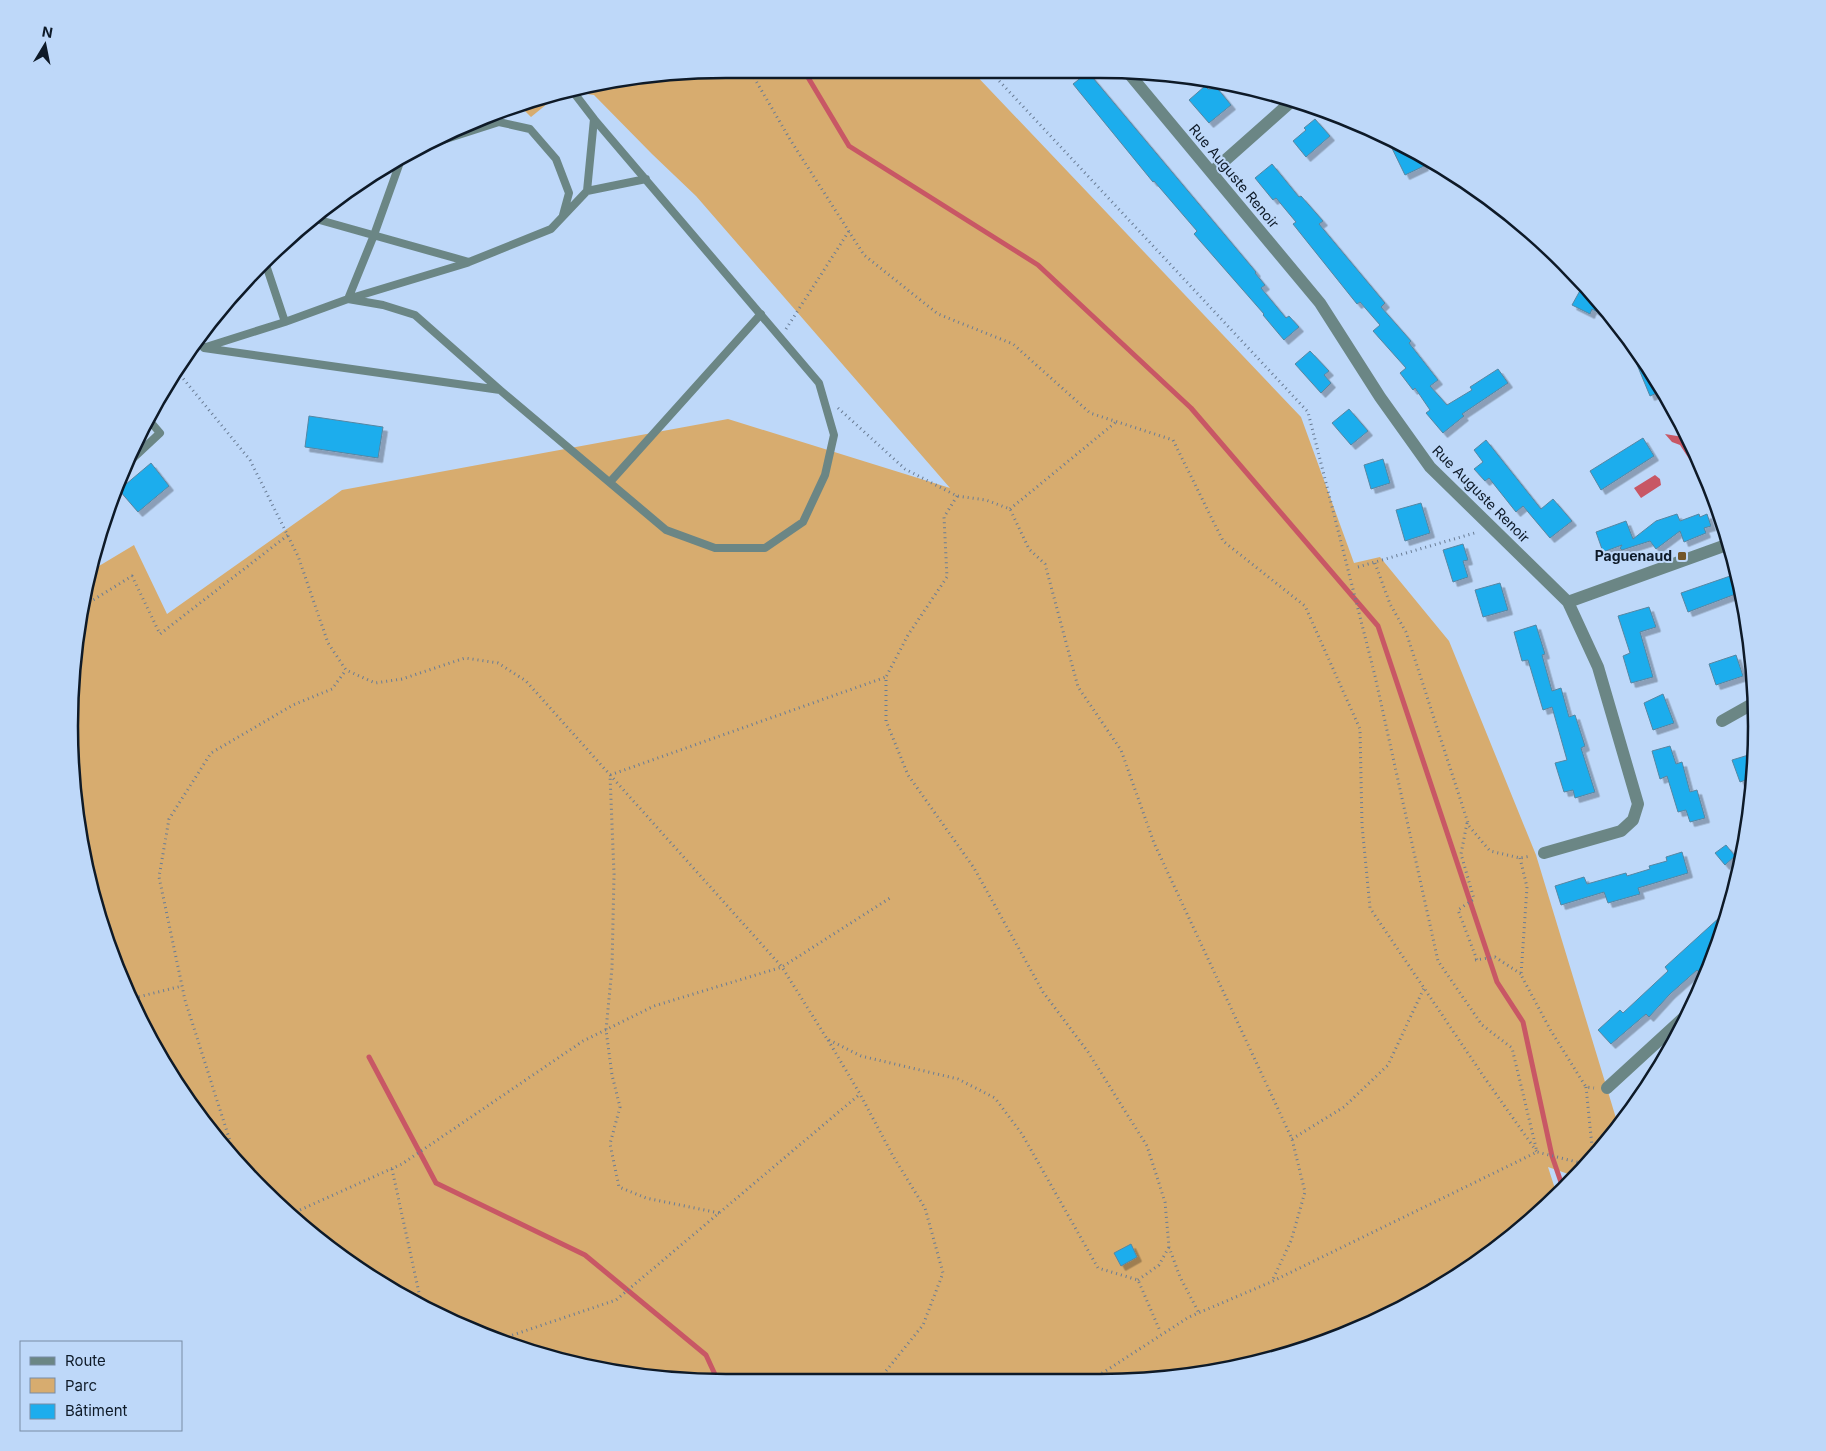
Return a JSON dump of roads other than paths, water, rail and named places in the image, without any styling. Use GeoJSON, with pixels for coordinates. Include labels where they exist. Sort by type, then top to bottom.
{"type":"FeatureCollection","features":[{"type":"Feature","properties":{"kind":"street","name":"Rue Auguste Renoir"},"geometry":{"type":"LineString","coordinates":[[1133,79],[1320,303],[1380,397],[1430,467],[1568,602],[1598,667],[1638,804],[1633,820],[1621,831],[1544,854]]}},
{"type":"Feature","properties":{"kind":"street"},"geometry":{"type":"LineString","coordinates":[[1212,172],[1287,106]]}},
{"type":"Feature","properties":{"kind":"street"},"geometry":{"type":"LineString","coordinates":[[1568,602],[1723,546]]}},
{"type":"Feature","properties":{"kind":"street"},"geometry":{"type":"LineString","coordinates":[[1722,721],[1748,707]]}},
{"type":"Feature","properties":{"kind":"street"},"geometry":{"type":"LineString","coordinates":[[1607,1088],[1675,1026]]}},
{"type":"Feature","properties":{"kind":"lane"},"geometry":{"type":"LineString","coordinates":[[348,299],[383,305],[415,315],[500,390],[666,530],[715,548],[765,548],[803,522],[825,475],[834,435],[819,383],[576,96]]}},
{"type":"Feature","properties":{"kind":"lane"},"geometry":{"type":"LineString","coordinates":[[588,191],[594,119]]}},
{"type":"Feature","properties":{"kind":"lane"},"geometry":{"type":"LineString","coordinates":[[463,134],[499,122],[530,129],[556,159],[569,193],[563,217]]}},
{"type":"Feature","properties":{"kind":"lane"},"geometry":{"type":"LineString","coordinates":[[348,299],[374,235],[399,165]]}},
{"type":"Feature","properties":{"kind":"lane"},"geometry":{"type":"LineString","coordinates":[[201,345],[286,322],[348,299],[469,262],[551,229],[588,191],[646,180]]}},
{"type":"Feature","properties":{"kind":"lane"},"geometry":{"type":"LineString","coordinates":[[320,220],[469,262]]}},
{"type":"Feature","properties":{"kind":"lane"},"geometry":{"type":"LineString","coordinates":[[267,267],[286,322]]}},
{"type":"Feature","properties":{"kind":"lane"},"geometry":{"type":"LineString","coordinates":[[610,482],[760,314]]}},
{"type":"Feature","properties":{"kind":"lane"},"geometry":{"type":"LineString","coordinates":[[201,345],[500,390]]}},
{"type":"Feature","properties":{"kind":"lane"},"geometry":{"type":"LineString","coordinates":[[137,454],[160,433],[152,424]]}},
{"type":"Feature","properties":{"kind":"waterway"},"geometry":{"type":"LineString","coordinates":[[808,78],[849,146],[1038,265],[1191,408],[1378,626],[1497,982],[1523,1022],[1552,1156],[1561,1182]]}},
{"type":"Feature","properties":{"kind":"waterway"},"geometry":{"type":"LineString","coordinates":[[369,1057],[436,1183],[585,1255],[706,1355],[715,1373]]}},
{"type":"Feature","properties":{"kind":"place","name":"Paguenaud"},"geometry":{"type":"Point","coordinates":[1682,556]}}]}
